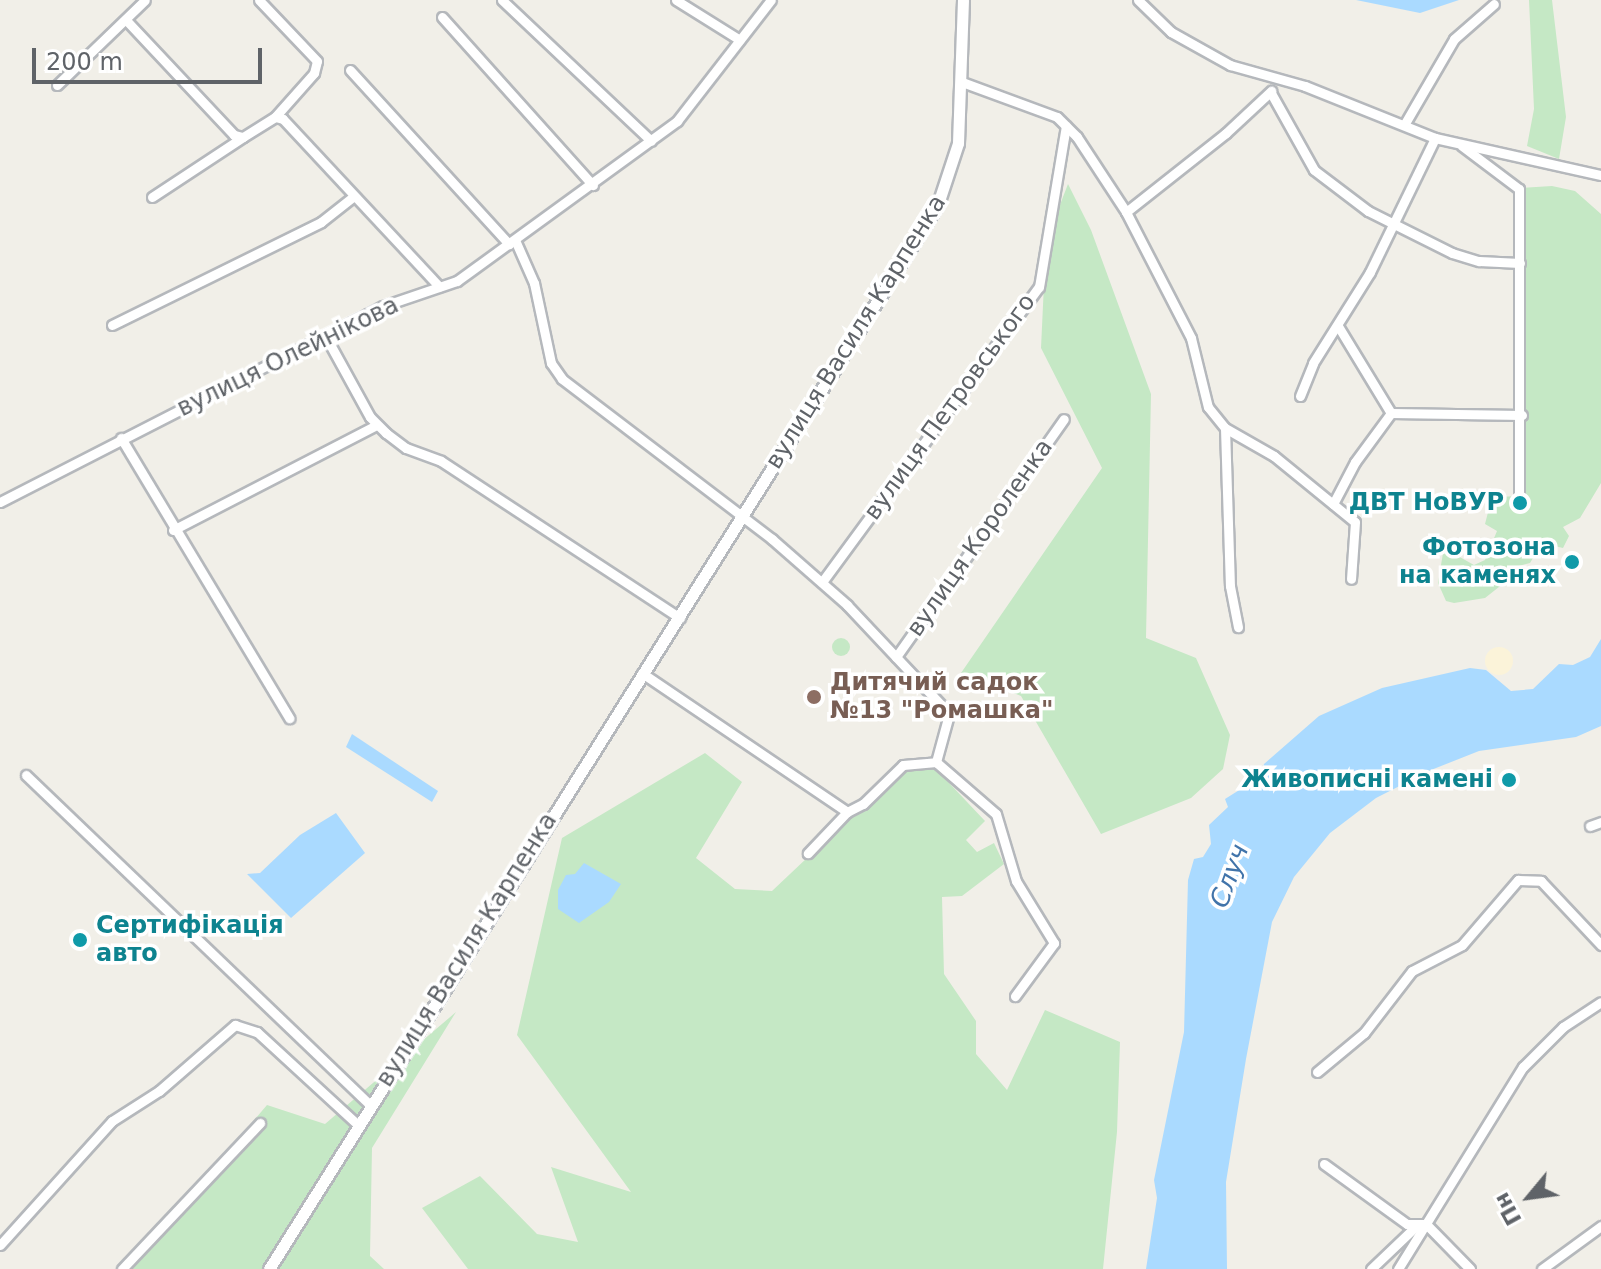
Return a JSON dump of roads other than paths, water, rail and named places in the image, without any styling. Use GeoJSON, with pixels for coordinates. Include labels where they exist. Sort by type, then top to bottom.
{"type":"FeatureCollection","features":[{"type":"Feature","properties":{"kind":"street"},"geometry":{"type":"LineString","coordinates":[[57,85],[145,0]]}},
{"type":"Feature","properties":{"kind":"street"},"geometry":{"type":"LineString","coordinates":[[152,197],[275,117],[314,73],[317,61],[259,0]]}},
{"type":"Feature","properties":{"kind":"street"},"geometry":{"type":"LineString","coordinates":[[502,0],[651,141]]}},
{"type":"Feature","properties":{"kind":"street"},"geometry":{"type":"LineString","coordinates":[[676,0],[740,40]]}},
{"type":"Feature","properties":{"kind":"street","name":"вулиця Олейнікова"},"geometry":{"type":"LineString","coordinates":[[0,502],[383,306],[457,281],[677,121],[771,0]]}},
{"type":"Feature","properties":{"kind":"street","name":"вулиця Василя Карпенка"},"geometry":{"type":"LineString","coordinates":[[26,775],[370,1105],[642,673],[680,618],[938,204],[958,143],[963,0]]}},
{"type":"Feature","properties":{"kind":"street"},"geometry":{"type":"LineString","coordinates":[[1138,0],[1197,48],[1271,79],[1305,86],[1435,138],[1601,175]]}},
{"type":"Feature","properties":{"kind":"street"},"geometry":{"type":"LineString","coordinates":[[1404,125],[1454,39],[1494,4]]}},
{"type":"Feature","properties":{"kind":"street"},"geometry":{"type":"LineString","coordinates":[[442,17],[593,185]]}},
{"type":"Feature","properties":{"kind":"street"},"geometry":{"type":"LineString","coordinates":[[126,20],[234,135],[243,137]]}},
{"type":"Feature","properties":{"kind":"street"},"geometry":{"type":"LineString","coordinates":[[350,70],[512,242],[534,283],[551,363],[562,379],[743,515],[822,582],[945,709],[948,718],[936,762]]}},
{"type":"Feature","properties":{"kind":"street"},"geometry":{"type":"LineString","coordinates":[[1271,79],[1271,93],[1314,170],[1392,225],[1479,261],[1520,263]]}},
{"type":"Feature","properties":{"kind":"street"},"geometry":{"type":"LineString","coordinates":[[962,82],[1057,117],[1066,126],[1126,212],[1191,338],[1205,399],[1225,428],[1274,456],[1355,522],[1351,579]]}},
{"type":"Feature","properties":{"kind":"street"},"geometry":{"type":"LineString","coordinates":[[1126,212],[1271,93]]}},
{"type":"Feature","properties":{"kind":"street"},"geometry":{"type":"LineString","coordinates":[[275,117],[283,119],[439,286]]}},
{"type":"Feature","properties":{"kind":"street","name":"вулиця Петровського"},"geometry":{"type":"LineString","coordinates":[[822,582],[1039,287],[1066,126]]}},
{"type":"Feature","properties":{"kind":"street"},"geometry":{"type":"LineString","coordinates":[[1300,396],[1313,363],[1338,326],[1435,138]]}},
{"type":"Feature","properties":{"kind":"street"},"geometry":{"type":"LineString","coordinates":[[1455,142],[1519,189],[1522,415],[1519,500]]}},
{"type":"Feature","properties":{"kind":"street"},"geometry":{"type":"LineString","coordinates":[[112,325],[321,222],[354,196]]}},
{"type":"Feature","properties":{"kind":"street"},"geometry":{"type":"LineString","coordinates":[[1338,326],[1391,413]]}},
{"type":"Feature","properties":{"kind":"street"},"geometry":{"type":"LineString","coordinates":[[326,337],[376,425],[406,448],[441,461],[680,618]]}},
{"type":"Feature","properties":{"kind":"street"},"geometry":{"type":"LineString","coordinates":[[1391,413],[1522,415]]}},
{"type":"Feature","properties":{"kind":"street"},"geometry":{"type":"LineString","coordinates":[[1333,504],[1391,413]]}},
{"type":"Feature","properties":{"kind":"street","name":"вулиця Короленка"},"geometry":{"type":"LineString","coordinates":[[896,657],[1064,419]]}},
{"type":"Feature","properties":{"kind":"street"},"geometry":{"type":"LineString","coordinates":[[173,530],[376,425]]}},
{"type":"Feature","properties":{"kind":"street"},"geometry":{"type":"LineString","coordinates":[[1225,428],[1230,586],[1238,627]]}},
{"type":"Feature","properties":{"kind":"street"},"geometry":{"type":"LineString","coordinates":[[121,438],[173,530],[289,718]]}},
{"type":"Feature","properties":{"kind":"street"},"geometry":{"type":"LineString","coordinates":[[642,673],[847,812]]}},
{"type":"Feature","properties":{"kind":"street"},"geometry":{"type":"LineString","coordinates":[[808,853],[847,812],[863,804],[903,765],[936,762],[996,814],[1016,881],[1050,930],[1054,943],[1015,996]]}},
{"type":"Feature","properties":{"kind":"street"},"geometry":{"type":"LineString","coordinates":[[1590,826],[1601,822]]}},
{"type":"Feature","properties":{"kind":"street"},"geometry":{"type":"LineString","coordinates":[[1317,1072],[1364,1033],[1412,971],[1462,945],[1518,880],[1541,881],[1601,945]]}},
{"type":"Feature","properties":{"kind":"street"},"geometry":{"type":"LineString","coordinates":[[1398,1269],[1421,1225],[1530,1059],[1563,1027],[1601,1002]]}},
{"type":"Feature","properties":{"kind":"street"},"geometry":{"type":"LineString","coordinates":[[0,1245],[112,1121],[159,1091],[231,1027],[252,1028],[358,1125]]}},
{"type":"Feature","properties":{"kind":"street"},"geometry":{"type":"LineString","coordinates":[[269,1269],[370,1105]]}},
{"type":"Feature","properties":{"kind":"street"},"geometry":{"type":"LineString","coordinates":[[122,1269],[260,1123]]}},
{"type":"Feature","properties":{"kind":"street"},"geometry":{"type":"LineString","coordinates":[[1324,1164],[1421,1225],[1470,1269]]}},
{"type":"Feature","properties":{"kind":"street"},"geometry":{"type":"LineString","coordinates":[[1371,1269],[1421,1225]]}},
{"type":"Feature","properties":{"kind":"street"},"geometry":{"type":"LineString","coordinates":[[1542,1269],[1601,1226]]}},
{"type":"Feature","properties":{"kind":"water"},"geometry":{"type":"Polygon","coordinates":[[[1356,0],[1459,0],[1420,13],[1356,0]]]}},
{"type":"Feature","properties":{"kind":"water","name":"Случ"},"geometry":{"type":"Polygon","coordinates":[[[1601,639],[1601,726],[1576,737],[1479,751],[1431,770],[1376,798],[1330,833],[1294,877],[1272,922],[1246,1059],[1226,1182],[1227,1269],[1146,1269],[1157,1198],[1154,1180],[1184,1032],[1188,880],[1194,859],[1203,857],[1211,844],[1209,825],[1228,807],[1225,799],[1260,777],[1264,764],[1319,716],[1382,688],[1470,668],[1486,670],[1511,691],[1533,689],[1559,664],[1573,665],[1590,657],[1601,639]]]}},
{"type":"Feature","properties":{"kind":"water"},"geometry":{"type":"Polygon","coordinates":[[[352,734],[438,791],[432,802],[346,747],[352,734]]]}},
{"type":"Feature","properties":{"kind":"water"},"geometry":{"type":"Polygon","coordinates":[[[336,813],[365,853],[291,918],[247,874],[260,873],[300,835],[336,813]]]}},
{"type":"Feature","properties":{"kind":"water"},"geometry":{"type":"Polygon","coordinates":[[[584,863],[621,884],[609,902],[579,923],[558,909],[558,890],[566,875],[575,874],[584,863]]]}},
{"type":"Feature","properties":{"kind":"place","name":"ДВТ НоВУР"},"geometry":{"type":"Point","coordinates":[1520,503]}},
{"type":"Feature","properties":{"kind":"place","name":"Фотозона на каменях"},"geometry":{"type":"Point","coordinates":[1572,562]}},
{"type":"Feature","properties":{"kind":"place","name":"Дитячий садок №13 \"Ромашка\""},"geometry":{"type":"Point","coordinates":[814,697]}},
{"type":"Feature","properties":{"kind":"place","name":"Живописні камені"},"geometry":{"type":"Point","coordinates":[1509,780]}},
{"type":"Feature","properties":{"kind":"place","name":"Сертифікація авто"},"geometry":{"type":"Point","coordinates":[80,940]}}]}
